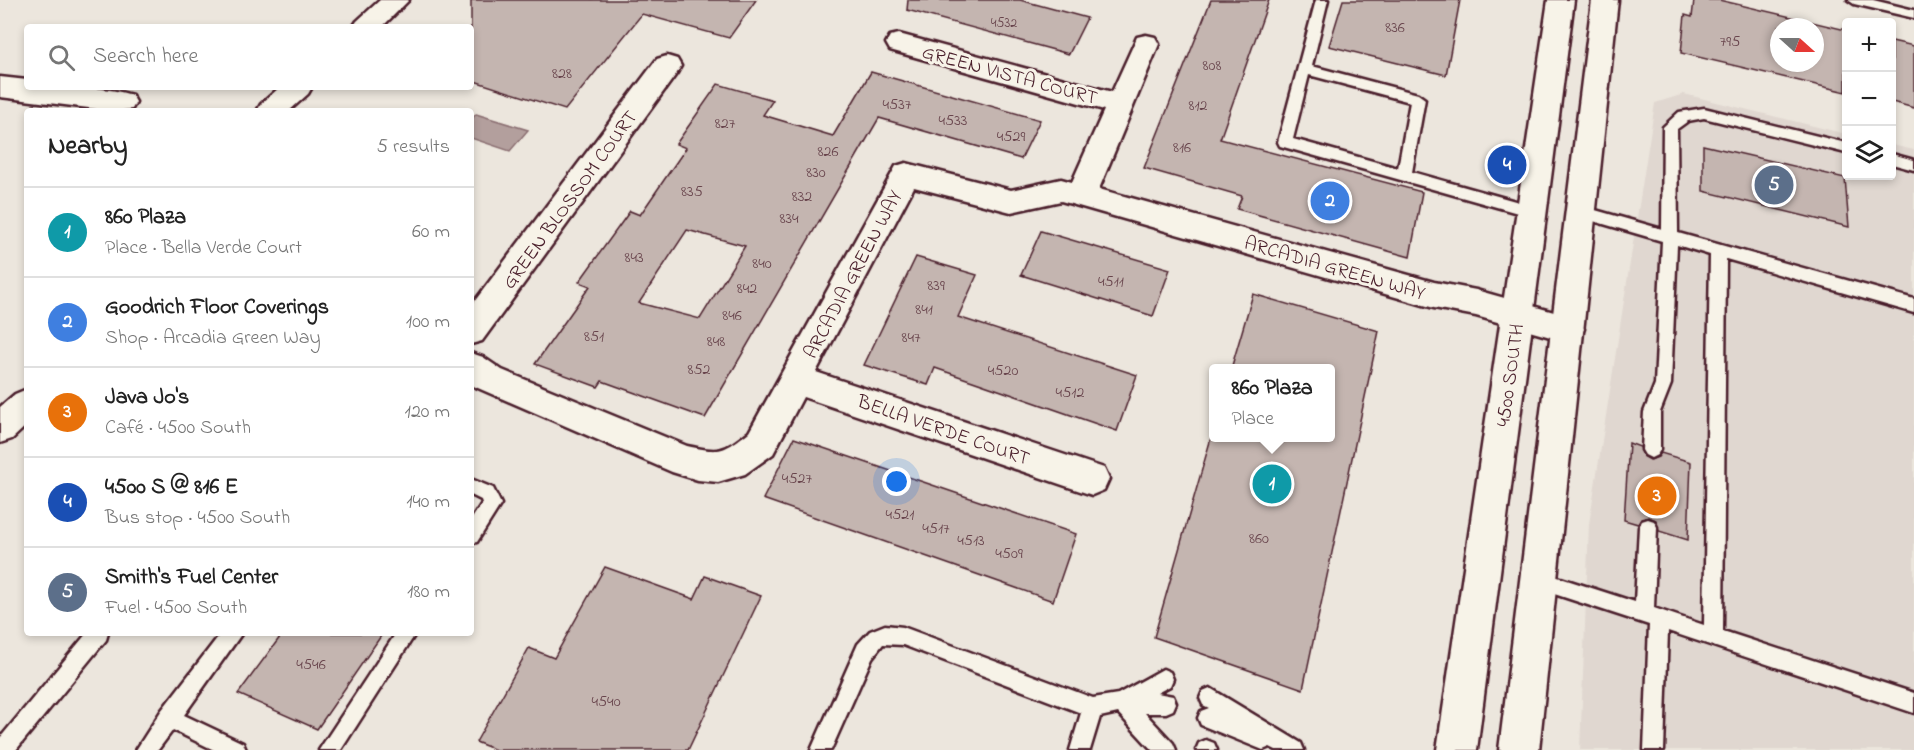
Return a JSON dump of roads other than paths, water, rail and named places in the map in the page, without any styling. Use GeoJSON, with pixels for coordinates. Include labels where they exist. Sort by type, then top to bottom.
{"type":"FeatureCollection","features":[{"type":"Feature","properties":{"kind":"street"},"geometry":{"type":"LineString","coordinates":[[369,24],[396,0]]}},
{"type":"Feature","properties":{"kind":"street","name":"4500 SOUTH"},"geometry":{"type":"LineString","coordinates":[[1457,750],[1561,0]]}},
{"type":"Feature","properties":{"kind":"street"},"geometry":{"type":"LineString","coordinates":[[1519,750],[1605,0]]}},
{"type":"Feature","properties":{"kind":"street","name":"GREEN VISTA COURT"},"geometry":{"type":"LineString","coordinates":[[899,43],[1120,104]]}},
{"type":"Feature","properties":{"kind":"street","name":"GREEN VISTA COURT"},"geometry":{"type":"LineString","coordinates":[[1081,196],[1146,44]]}},
{"type":"Feature","properties":{"kind":"street","name":"GREEN BLOSSOM COURT"},"geometry":{"type":"LineString","coordinates":[[474,327],[667,66]]}},
{"type":"Feature","properties":{"kind":"street"},"geometry":{"type":"LineString","coordinates":[[0,87],[24,90]]}},
{"type":"Feature","properties":{"kind":"street"},"geometry":{"type":"LineString","coordinates":[[24,90],[122,102]]}},
{"type":"Feature","properties":{"kind":"street"},"geometry":{"type":"LineString","coordinates":[[274,108],[295,90]]}},
{"type":"Feature","properties":{"kind":"street","name":"ARCADIA GREEN WAY"},"geometry":{"type":"LineString","coordinates":[[474,370],[490,380],[684,461],[714,468],[733,466],[761,443],[906,174],[1011,201],[1061,190],[1434,295],[1476,303],[1568,329]]}},
{"type":"Feature","properties":{"kind":"street","name":"BELLA VERDE COURT"},"geometry":{"type":"LineString","coordinates":[[796,380],[1092,478]]}},
{"type":"Feature","properties":{"kind":"street"},"geometry":{"type":"LineString","coordinates":[[0,428],[24,407]]}},
{"type":"Feature","properties":{"kind":"lane"},"geometry":{"type":"LineString","coordinates":[[1322,0],[1285,142],[1532,211]]}},
{"type":"Feature","properties":{"kind":"lane"},"geometry":{"type":"LineString","coordinates":[[1854,0],[1914,14]]}},
{"type":"Feature","properties":{"kind":"lane"},"geometry":{"type":"LineString","coordinates":[[1304,69],[1418,99],[1404,176]]}},
{"type":"Feature","properties":{"kind":"lane"},"geometry":{"type":"LineString","coordinates":[[1651,450],[1652,412],[1663,384],[1670,238],[1670,127],[1684,116],[1704,113],[1842,147]]}},
{"type":"Feature","properties":{"kind":"lane"},"geometry":{"type":"LineString","coordinates":[[1896,160],[1914,165]]}},
{"type":"Feature","properties":{"kind":"lane"},"geometry":{"type":"LineString","coordinates":[[1581,212],[1914,306]]}},
{"type":"Feature","properties":{"kind":"lane"},"geometry":{"type":"LineString","coordinates":[[1713,637],[1718,251]]}},
{"type":"Feature","properties":{"kind":"lane"},"geometry":{"type":"LineString","coordinates":[[474,488],[487,494],[492,504],[474,531]]}},
{"type":"Feature","properties":{"kind":"lane"},"geometry":{"type":"LineString","coordinates":[[1648,527],[1654,750]]}},
{"type":"Feature","properties":{"kind":"lane"},"geometry":{"type":"LineString","coordinates":[[1539,580],[1914,704]]}},
{"type":"Feature","properties":{"kind":"lane"},"geometry":{"type":"LineString","coordinates":[[821,750],[865,651],[874,638],[888,633],[903,636],[1093,708],[1122,703],[1166,703]]}},
{"type":"Feature","properties":{"kind":"lane"},"geometry":{"type":"LineString","coordinates":[[3,750],[97,636]]}},
{"type":"Feature","properties":{"kind":"lane"},"geometry":{"type":"LineString","coordinates":[[146,750],[231,636]]}},
{"type":"Feature","properties":{"kind":"lane"},"geometry":{"type":"LineString","coordinates":[[329,750],[404,636]]}},
{"type":"Feature","properties":{"kind":"lane"},"geometry":{"type":"LineString","coordinates":[[1122,703],[1163,679]]}},
{"type":"Feature","properties":{"kind":"lane"},"geometry":{"type":"LineString","coordinates":[[1210,698],[1294,750]]}},
{"type":"Feature","properties":{"kind":"lane"},"geometry":{"type":"LineString","coordinates":[[1122,703],[1167,742]]}},
{"type":"Feature","properties":{"kind":"lane"},"geometry":{"type":"LineString","coordinates":[[1080,750],[1093,708]]}},
{"type":"Feature","properties":{"kind":"lane"},"geometry":{"type":"LineString","coordinates":[[168,718],[236,750]]}},
{"type":"Feature","properties":{"kind":"lane"},"geometry":{"type":"LineString","coordinates":[[1208,718],[1289,750]]}},
{"type":"Feature","properties":{"kind":"place","name":"4500 S @ 816 E"},"geometry":{"type":"Point","coordinates":[1507,165]}},
{"type":"Feature","properties":{"kind":"place","name":"Smith's Fuel Center"},"geometry":{"type":"Point","coordinates":[1774,185]}},
{"type":"Feature","properties":{"kind":"place","name":"Goodrich Floor Coverings"},"geometry":{"type":"Point","coordinates":[1330,201]}},
{"type":"Feature","properties":{"kind":"place","name":"860 Plaza"},"geometry":{"type":"Point","coordinates":[1272,484]}},
{"type":"Feature","properties":{"kind":"place","name":"Java Jo's"},"geometry":{"type":"Point","coordinates":[1657,496]}}]}
